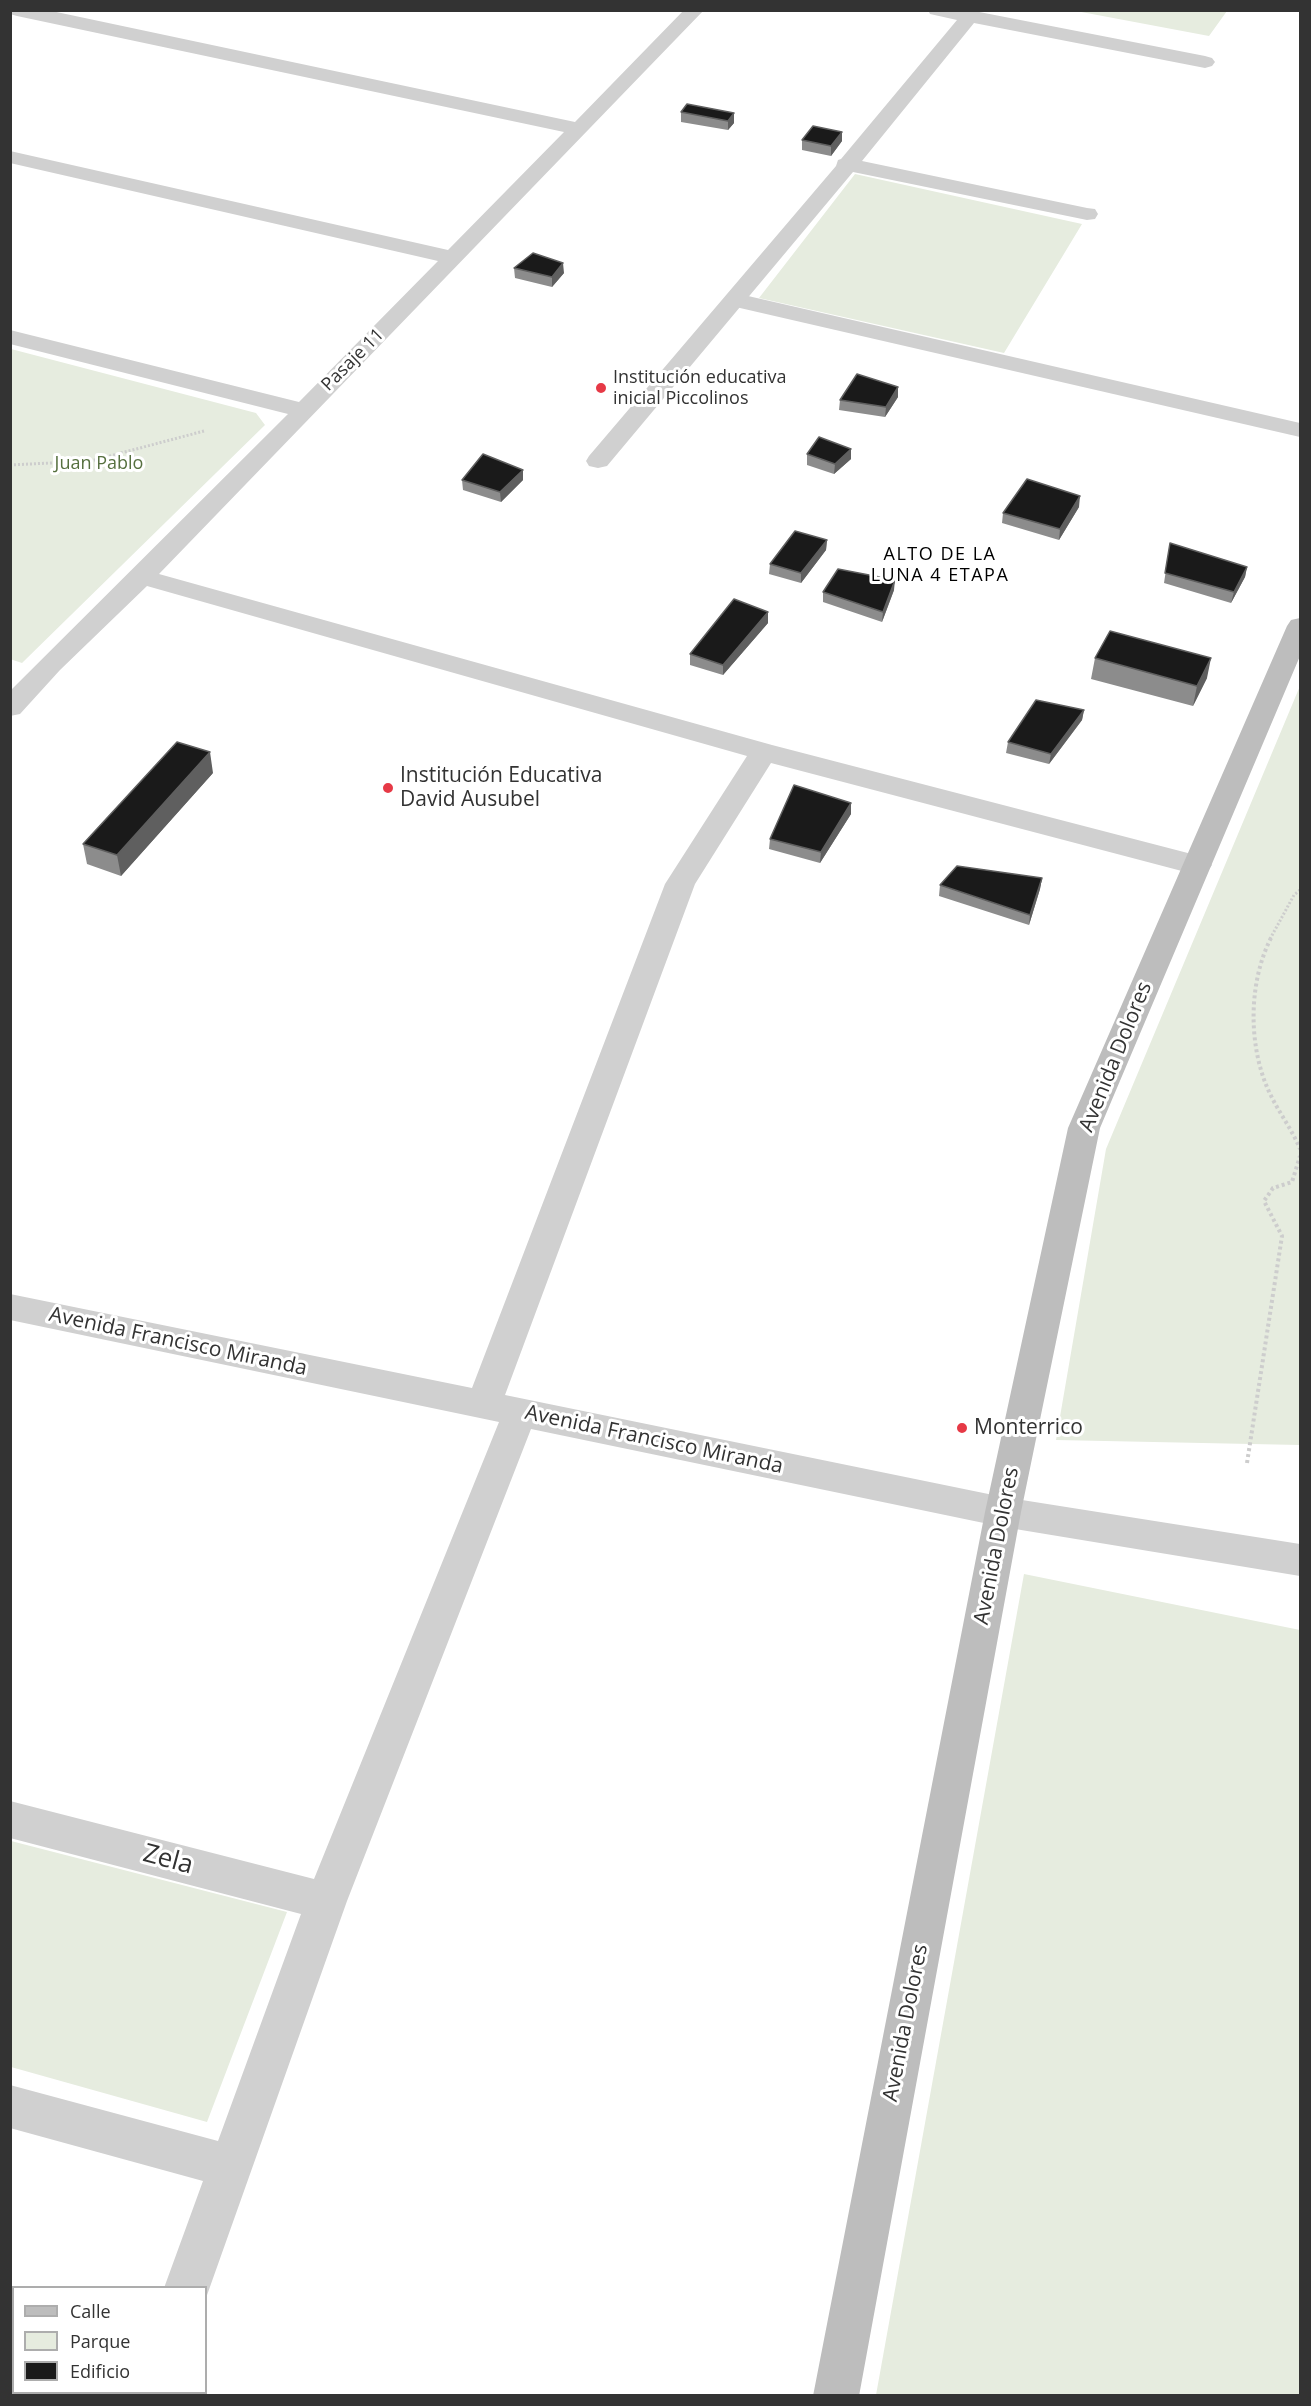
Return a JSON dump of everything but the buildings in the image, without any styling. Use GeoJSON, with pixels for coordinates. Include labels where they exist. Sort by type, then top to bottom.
{"type":"FeatureCollection","features":[{"type":"Feature","properties":{"kind":"main road","name":"Avenida Dolores"},"geometry":{"type":"LineString","coordinates":[[836,2396],[1003,1512],[1084,1128],[1300,626]]}},
{"type":"Feature","properties":{"kind":"street"},"geometry":{"type":"LineString","coordinates":[[17,10],[580,129]]}},
{"type":"Feature","properties":{"kind":"street"},"geometry":{"type":"LineString","coordinates":[[936,10],[1204,62]]}},
{"type":"Feature","properties":{"kind":"street","name":"Pasaje 11"},"geometry":{"type":"LineString","coordinates":[[10,708],[51,664],[142,577],[302,410],[580,129],[685,12]]}},
{"type":"Feature","properties":{"kind":"street"},"geometry":{"type":"LineString","coordinates":[[598,461],[735,300],[845,164],[969,17]]}},
{"type":"Feature","properties":{"kind":"street"},"geometry":{"type":"LineString","coordinates":[[10,157],[454,258]]}},
{"type":"Feature","properties":{"kind":"street"},"geometry":{"type":"LineString","coordinates":[[845,164],[1087,214]]}},
{"type":"Feature","properties":{"kind":"street"},"geometry":{"type":"LineString","coordinates":[[735,300],[1300,430]]}},
{"type":"Feature","properties":{"kind":"street"},"geometry":{"type":"LineString","coordinates":[[10,338],[302,410]]}},
{"type":"Feature","properties":{"kind":"street"},"geometry":{"type":"LineString","coordinates":[[142,577],[764,752],[1197,865]]}},
{"type":"Feature","properties":{"kind":"street"},"geometry":{"type":"LineString","coordinates":[[188,2286],[502,1409],[680,884],[764,752]]}},
{"type":"Feature","properties":{"kind":"street","name":"Avenida Francisco Miranda"},"geometry":{"type":"LineString","coordinates":[[10,1307],[1003,1512],[1300,1560]]}},
{"type":"Feature","properties":{"kind":"street","name":"Zela"},"geometry":{"type":"LineString","coordinates":[[10,1819],[326,1901]]}},
{"type":"Feature","properties":{"kind":"street"},"geometry":{"type":"LineString","coordinates":[[10,2106],[232,2167]]}},
{"type":"Feature","properties":{"kind":"path"},"geometry":{"type":"LineString","coordinates":[[10,465],[91,461],[205,430],[279,405]]}},
{"type":"Feature","properties":{"kind":"path"},"geometry":{"type":"LineString","coordinates":[[1300,890],[1294,895],[1259,965],[1254,1021],[1258,1058],[1264,1082],[1291,1126],[1300,1149]]}},
{"type":"Feature","properties":{"kind":"path"},"geometry":{"type":"LineString","coordinates":[[1247,1463],[1282,1236],[1264,1200],[1273,1188],[1292,1182],[1300,1156]]}},
{"type":"Feature","properties":{"kind":"green space"},"geometry":{"type":"Polygon","coordinates":[[[1076,11],[1227,11],[1209,36],[1076,11]]]}},
{"type":"Feature","properties":{"kind":"green space"},"geometry":{"type":"Polygon","coordinates":[[[855,174],[1082,224],[1004,353],[759,298],[855,174]]]}},
{"type":"Feature","properties":{"kind":"green space","name":"Juan Pablo"},"geometry":{"type":"Polygon","coordinates":[[[11,349],[256,413],[265,425],[22,663],[10,659],[11,349]]]}},
{"type":"Feature","properties":{"kind":"green space"},"geometry":{"type":"Polygon","coordinates":[[[1300,686],[1300,1445],[1056,1440],[1106,1149],[1300,686]]]}},
{"type":"Feature","properties":{"kind":"green space"},"geometry":{"type":"Polygon","coordinates":[[[1024,1574],[1300,1630],[1300,2395],[876,2395],[1024,1574]]]}},
{"type":"Feature","properties":{"kind":"green space"},"geometry":{"type":"Polygon","coordinates":[[[11,1841],[287,1912],[207,2122],[11,2067],[11,1841]]]}},
{"type":"Feature","properties":{"kind":"place","name":"Institución educativa inicial Piccolinos"},"geometry":{"type":"Point","coordinates":[601,388]}},
{"type":"Feature","properties":{"kind":"place","name":"Institución Educativa David Ausubel"},"geometry":{"type":"Point","coordinates":[388,788]}},
{"type":"Feature","properties":{"kind":"place","name":"Monterrico"},"geometry":{"type":"Point","coordinates":[962,1428]}},
{"type":"Feature","properties":{"kind":"district","name":"ALTO DE LA LUNA 4 ETAPA"},"geometry":{"type":"Point","coordinates":[940,565]}}]}
